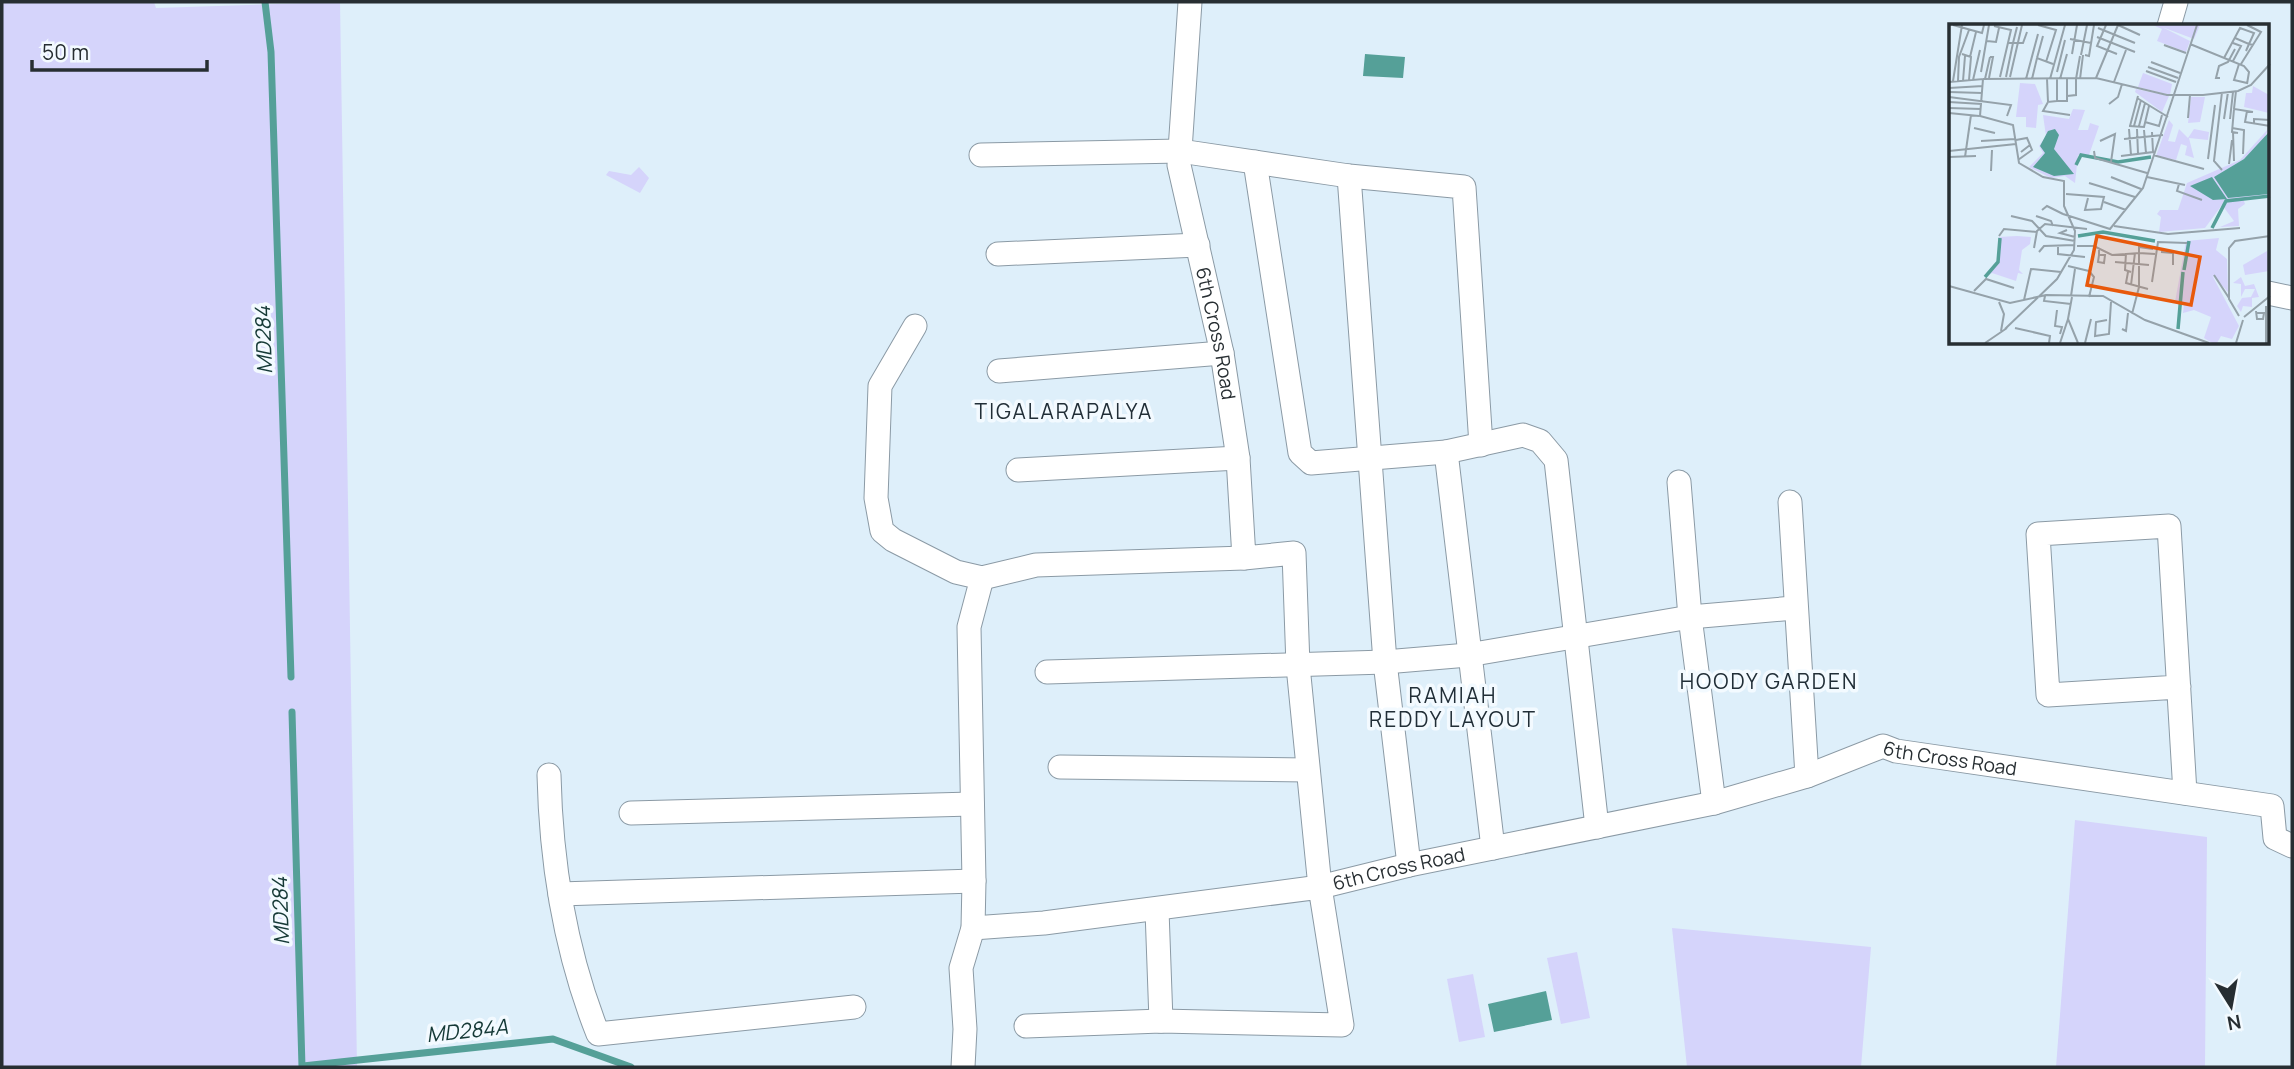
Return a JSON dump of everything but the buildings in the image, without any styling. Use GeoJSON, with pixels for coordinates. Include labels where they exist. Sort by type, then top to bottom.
{"type":"FeatureCollection","features":[{"type":"Feature","properties":{"kind":"street","name":"6th Cross Road"},"geometry":{"type":"LineString","coordinates":[[1189,2],[1179,165],[1222,353],[1238,458],[1244,558],[1294,553],[1298,666],[1320,887],[1409,865],[1714,803],[1807,776],[1883,747],[2272,806],[2275,838],[2292,846]]}},
{"type":"Feature","properties":{"kind":"street"},"geometry":{"type":"LineString","coordinates":[[2170,24],[2176,2]]}},
{"type":"Feature","properties":{"kind":"street"},"geometry":{"type":"LineString","coordinates":[[981,155],[1180,150],[1349,176],[1464,187],[1481,445]]}},
{"type":"Feature","properties":{"kind":"street"},"geometry":{"type":"LineString","coordinates":[[1255,162],[1300,453],[1311,463],[1446,452],[1523,435],[1540,442],[1556,460],[1578,638],[1597,827]]}},
{"type":"Feature","properties":{"kind":"street"},"geometry":{"type":"LineString","coordinates":[[1349,176],[1385,662],[1409,865]]}},
{"type":"Feature","properties":{"kind":"street"},"geometry":{"type":"LineString","coordinates":[[998,254],[1198,245]]}},
{"type":"Feature","properties":{"kind":"street"},"geometry":{"type":"LineString","coordinates":[[2270,293],[2292,298]]}},
{"type":"Feature","properties":{"kind":"street"},"geometry":{"type":"LineString","coordinates":[[915,326],[880,386],[875,476],[882,531],[906,548],[956,572],[982,578],[1037,565],[1244,558]]}},
{"type":"Feature","properties":{"kind":"street"},"geometry":{"type":"LineString","coordinates":[[999,371],[1222,353]]}},
{"type":"Feature","properties":{"kind":"street"},"geometry":{"type":"LineString","coordinates":[[1446,452],[1493,848]]}},
{"type":"Feature","properties":{"kind":"street"},"geometry":{"type":"LineString","coordinates":[[1018,470],[1238,458]]}},
{"type":"Feature","properties":{"kind":"street"},"geometry":{"type":"LineString","coordinates":[[1679,482],[1690,617],[1714,803]]}},
{"type":"Feature","properties":{"kind":"street"},"geometry":{"type":"LineString","coordinates":[[1790,502],[1794,608],[1807,776]]}},
{"type":"Feature","properties":{"kind":"street"},"geometry":{"type":"LineString","coordinates":[[2179,687],[2048,695],[2038,534],[2169,526],[2179,687],[2185,793]]}},
{"type":"Feature","properties":{"kind":"street"},"geometry":{"type":"LineString","coordinates":[[963,1067],[965,1029],[961,968],[973,928],[974,881],[969,627],[982,578]]}},
{"type":"Feature","properties":{"kind":"street"},"geometry":{"type":"LineString","coordinates":[[1046,673],[1298,666],[1468,655],[1690,617],[1794,608]]}},
{"type":"Feature","properties":{"kind":"street"},"geometry":{"type":"LineString","coordinates":[[1060,767],[1307,770]]}},
{"type":"Feature","properties":{"kind":"street"},"geometry":{"type":"LineString","coordinates":[[549,775],[551,845],[560,894],[578,983],[598,1034],[854,1007]]}},
{"type":"Feature","properties":{"kind":"street"},"geometry":{"type":"LineString","coordinates":[[631,813],[972,804]]}},
{"type":"Feature","properties":{"kind":"street"},"geometry":{"type":"LineString","coordinates":[[560,894],[974,881]]}},
{"type":"Feature","properties":{"kind":"street"},"geometry":{"type":"LineString","coordinates":[[973,928],[1157,910],[1320,887],[1342,1025],[1161,1021],[1026,1026]]}},
{"type":"Feature","properties":{"kind":"street"},"geometry":{"type":"LineString","coordinates":[[1157,910],[1161,1021]]}},
{"type":"Feature","properties":{"kind":"shaded area"},"geometry":{"type":"Polygon","coordinates":[[[2,2],[154,2],[156,8],[340,2],[357,1067],[2,1067],[2,2]]]}},
{"type":"Feature","properties":{"kind":"shaded area"},"geometry":{"type":"Polygon","coordinates":[[[1365,54],[1405,57],[1403,78],[1363,76],[1365,54]]]}},
{"type":"Feature","properties":{"kind":"shaded area"},"geometry":{"type":"Polygon","coordinates":[[[639,167],[649,178],[640,193],[606,175],[609,171],[631,175],[639,167]]]}},
{"type":"Feature","properties":{"kind":"shaded area"},"geometry":{"type":"Polygon","coordinates":[[[2075,820],[2207,837],[2205,1067],[2056,1067],[2075,820]]]}},
{"type":"Feature","properties":{"kind":"shaded area"},"geometry":{"type":"Polygon","coordinates":[[[1672,928],[1871,947],[1861,1067],[1687,1067],[1672,928]]]}},
{"type":"Feature","properties":{"kind":"shaded area"},"geometry":{"type":"Polygon","coordinates":[[[1577,952],[1590,1018],[1561,1024],[1547,958],[1577,952]]]}},
{"type":"Feature","properties":{"kind":"shaded area"},"geometry":{"type":"Polygon","coordinates":[[[1473,974],[1485,1037],[1459,1042],[1447,979],[1473,974]]]}},
{"type":"Feature","properties":{"kind":"shaded area"},"geometry":{"type":"Polygon","coordinates":[[[1546,991],[1552,1020],[1494,1032],[1488,1004],[1546,991]]]}},
{"type":"Feature","properties":{"kind":"waterway","name":"MD284"},"geometry":{"type":"LineString","coordinates":[[265,2],[271,52],[291,677]]}},
{"type":"Feature","properties":{"kind":"waterway","name":"MD284"},"geometry":{"type":"LineString","coordinates":[[292,712],[302,1067]]}},
{"type":"Feature","properties":{"kind":"waterway","name":"MD284A"},"geometry":{"type":"LineString","coordinates":[[303,1066],[553,1039],[631,1067]]}},
{"type":"Feature","properties":{"kind":"district","name":"TIGALARAPALYA"},"geometry":{"type":"Point","coordinates":[1064,411]}},
{"type":"Feature","properties":{"kind":"district","name":"HOODY GARDEN"},"geometry":{"type":"Point","coordinates":[1769,681]}},
{"type":"Feature","properties":{"kind":"district","name":"RAMIAH REDDY LAYOUT"},"geometry":{"type":"Point","coordinates":[1453,707]}}]}
